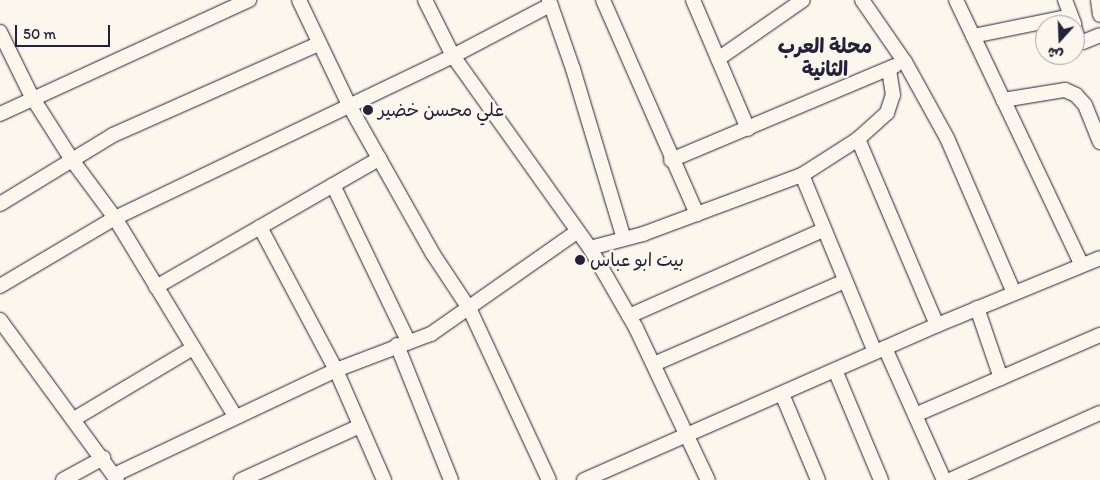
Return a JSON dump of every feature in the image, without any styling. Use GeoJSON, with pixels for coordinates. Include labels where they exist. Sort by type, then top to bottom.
{"type":"FeatureCollection","features":[{"type":"Feature","properties":{"kind":"street"},"geometry":{"type":"LineString","coordinates":[[0,114],[32,97],[249,0]]}},
{"type":"Feature","properties":{"kind":"street"},"geometry":{"type":"LineString","coordinates":[[299,0],[318,44],[349,105],[433,254],[470,310],[549,480]]}},
{"type":"Feature","properties":{"kind":"street"},"geometry":{"type":"LineString","coordinates":[[425,0],[453,56],[590,248],[654,364],[708,480]]}},
{"type":"Feature","properties":{"kind":"street"},"geometry":{"type":"LineString","coordinates":[[603,0],[671,160],[697,214]]}},
{"type":"Feature","properties":{"kind":"street"},"geometry":{"type":"LineString","coordinates":[[693,0],[748,129]]}},
{"type":"Feature","properties":{"kind":"street"},"geometry":{"type":"LineString","coordinates":[[718,59],[803,0]]}},
{"type":"Feature","properties":{"kind":"street"},"geometry":{"type":"LineString","coordinates":[[862,0],[905,62],[947,138],[1014,293]]}},
{"type":"Feature","properties":{"kind":"street"},"geometry":{"type":"LineString","coordinates":[[956,0],[1082,265]]}},
{"type":"Feature","properties":{"kind":"street"},"geometry":{"type":"LineString","coordinates":[[1066,0],[1071,15]]}},
{"type":"Feature","properties":{"kind":"street"},"geometry":{"type":"LineString","coordinates":[[1098,0],[1100,15]]}},
{"type":"Feature","properties":{"kind":"street"},"geometry":{"type":"LineString","coordinates":[[0,286],[115,218],[453,56],[550,2],[573,68],[624,239]]}},
{"type":"Feature","properties":{"kind":"street"},"geometry":{"type":"LineString","coordinates":[[973,36],[1035,28]]}},
{"type":"Feature","properties":{"kind":"street"},"geometry":{"type":"LineString","coordinates":[[0,32],[32,97],[72,160],[115,218],[235,416]]}},
{"type":"Feature","properties":{"kind":"street"},"geometry":{"type":"LineString","coordinates":[[1085,41],[1100,35]]}},
{"type":"Feature","properties":{"kind":"street"},"geometry":{"type":"LineString","coordinates":[[0,204],[113,136],[318,44]]}},
{"type":"Feature","properties":{"kind":"street"},"geometry":{"type":"LineString","coordinates":[[671,160],[905,62]]}},
{"type":"Feature","properties":{"kind":"street"},"geometry":{"type":"LineString","coordinates":[[590,248],[624,239],[697,214],[802,175],[858,139],[881,121],[892,105],[889,69]]}},
{"type":"Feature","properties":{"kind":"street"},"geometry":{"type":"LineString","coordinates":[[1003,100],[1064,90],[1076,94],[1085,105],[1100,142]]}},
{"type":"Feature","properties":{"kind":"street"},"geometry":{"type":"LineString","coordinates":[[858,139],[937,325]]}},
{"type":"Feature","properties":{"kind":"street"},"geometry":{"type":"LineString","coordinates":[[156,286],[380,158]]}},
{"type":"Feature","properties":{"kind":"street"},"geometry":{"type":"LineString","coordinates":[[802,175],[845,281],[916,415],[944,480]]}},
{"type":"Feature","properties":{"kind":"street"},"geometry":{"type":"LineString","coordinates":[[333,185],[403,343],[451,480]]}},
{"type":"Feature","properties":{"kind":"street"},"geometry":{"type":"LineString","coordinates":[[260,227],[336,370],[360,426],[379,478]]}},
{"type":"Feature","properties":{"kind":"street"},"geometry":{"type":"LineString","coordinates":[[629,316],[823,230]]}},
{"type":"Feature","properties":{"kind":"street"},"geometry":{"type":"LineString","coordinates":[[0,320],[116,478],[235,416],[336,370],[403,343],[431,334],[470,310],[578,231]]}},
{"type":"Feature","properties":{"kind":"street"},"geometry":{"type":"LineString","coordinates":[[584,480],[937,325],[1100,258]]}},
{"type":"Feature","properties":{"kind":"street"},"geometry":{"type":"LineString","coordinates":[[654,364],[845,281]]}},
{"type":"Feature","properties":{"kind":"street"},"geometry":{"type":"LineString","coordinates":[[977,308],[1001,378]]}},
{"type":"Feature","properties":{"kind":"street"},"geometry":{"type":"LineString","coordinates":[[916,415],[1100,335]]}},
{"type":"Feature","properties":{"kind":"street"},"geometry":{"type":"LineString","coordinates":[[74,419],[193,348]]}},
{"type":"Feature","properties":{"kind":"street"},"geometry":{"type":"LineString","coordinates":[[835,370],[881,480]]}},
{"type":"Feature","properties":{"kind":"street"},"geometry":{"type":"LineString","coordinates":[[782,394],[818,480]]}},
{"type":"Feature","properties":{"kind":"street"},"geometry":{"type":"LineString","coordinates":[[950,480],[1100,413]]}},
{"type":"Feature","properties":{"kind":"street"},"geometry":{"type":"LineString","coordinates":[[241,480],[360,426]]}},
{"type":"Feature","properties":{"kind":"street"},"geometry":{"type":"LineString","coordinates":[[63,480],[103,458]]}},
{"type":"Feature","properties":{"kind":"place","name":"علي محسن خضير"},"geometry":{"type":"Point","coordinates":[368,110]}},
{"type":"Feature","properties":{"kind":"place","name":"بيت ابو عباس"},"geometry":{"type":"Point","coordinates":[580,260]}},
{"type":"Feature","properties":{"kind":"district","name":"محلة العرب الثانية"},"geometry":{"type":"Point","coordinates":[825,58]}}]}
